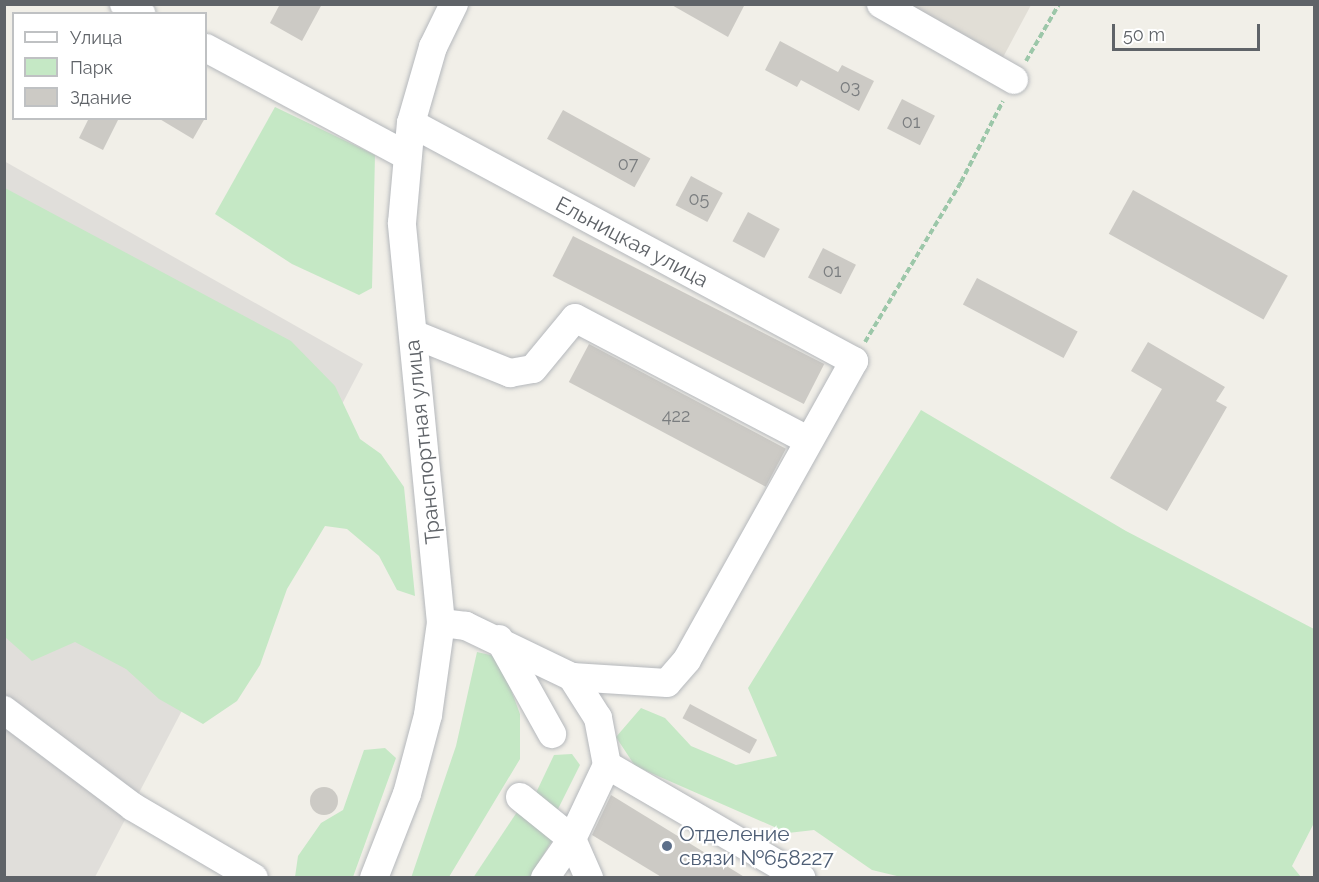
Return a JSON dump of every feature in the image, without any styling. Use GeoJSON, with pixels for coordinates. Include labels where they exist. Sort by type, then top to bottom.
{"type":"FeatureCollection","features":[{"type":"Feature","properties":{"kind":"street"},"geometry":{"type":"LineString","coordinates":[[124,4],[138,12]]}},
{"type":"Feature","properties":{"kind":"street","name":"Транспортная улица"},"geometry":{"type":"LineString","coordinates":[[374,878],[407,794],[428,715],[441,623],[402,223],[411,123],[433,47],[454,4]]}},
{"type":"Feature","properties":{"kind":"street"},"geometry":{"type":"LineString","coordinates":[[881,4],[1014,80]]}},
{"type":"Feature","properties":{"kind":"street"},"geometry":{"type":"LineString","coordinates":[[207,49],[407,156]]}},
{"type":"Feature","properties":{"kind":"street","name":"Ельницкая улица"},"geometry":{"type":"LineString","coordinates":[[411,123],[854,361]]}},
{"type":"Feature","properties":{"kind":"street"},"geometry":{"type":"LineString","coordinates":[[413,334],[510,373],[533,369],[575,318],[809,441]]}},
{"type":"Feature","properties":{"kind":"street"},"geometry":{"type":"LineString","coordinates":[[441,623],[466,626],[499,639],[572,677],[667,683],[687,660],[854,361]]}},
{"type":"Feature","properties":{"kind":"street"},"geometry":{"type":"LineString","coordinates":[[499,639],[552,734]]}},
{"type":"Feature","properties":{"kind":"street"},"geometry":{"type":"LineString","coordinates":[[544,878],[572,839],[607,765],[598,718],[572,677]]}},
{"type":"Feature","properties":{"kind":"street"},"geometry":{"type":"LineString","coordinates":[[4,710],[133,807],[254,878]]}},
{"type":"Feature","properties":{"kind":"street"},"geometry":{"type":"LineString","coordinates":[[607,765],[801,878]]}},
{"type":"Feature","properties":{"kind":"street"},"geometry":{"type":"LineString","coordinates":[[520,797],[572,839],[590,878]]}},
{"type":"Feature","properties":{"kind":"path"},"geometry":{"type":"LineString","coordinates":[[854,361],[961,182],[1014,80],[1059,4]]}},
{"type":"Feature","properties":{"kind":"shaded area"},"geometry":{"type":"Polygon","coordinates":[[[899,5],[1031,5],[1000,63],[899,5]]]}},
{"type":"Feature","properties":{"kind":"shaded area"},"geometry":{"type":"Polygon","coordinates":[[[4,161],[363,364],[95,877],[5,877],[4,161]]]}},
{"type":"Feature","properties":{"kind":"green space"},"geometry":{"type":"Polygon","coordinates":[[[275,107],[375,155],[372,288],[359,295],[292,264],[215,214],[275,107]]]}},
{"type":"Feature","properties":{"kind":"green space"},"geometry":{"type":"Polygon","coordinates":[[[5,188],[291,341],[335,386],[360,439],[381,454],[404,487],[415,596],[397,590],[379,556],[347,529],[325,526],[287,589],[260,665],[237,701],[203,724],[159,699],[126,669],[75,642],[32,661],[5,637],[5,188]]]}},
{"type":"Feature","properties":{"kind":"green space"},"geometry":{"type":"Polygon","coordinates":[[[921,410],[1126,531],[1314,629],[1314,823],[1292,866],[1301,877],[901,877],[872,870],[814,830],[788,833],[635,766],[616,737],[641,708],[665,718],[691,746],[736,765],[777,756],[748,688],[921,410]]]}},
{"type":"Feature","properties":{"kind":"green space"},"geometry":{"type":"Polygon","coordinates":[[[477,652],[499,657],[520,714],[520,759],[449,877],[411,878],[456,746],[477,652]]]}},
{"type":"Feature","properties":{"kind":"green space"},"geometry":{"type":"Polygon","coordinates":[[[385,748],[396,758],[353,877],[295,877],[298,856],[321,823],[343,810],[364,750],[385,748]]]}},
{"type":"Feature","properties":{"kind":"green space"},"geometry":{"type":"Polygon","coordinates":[[[572,754],[580,765],[556,813],[534,797],[554,755],[572,754]]]}},
{"type":"Feature","properties":{"kind":"green space"},"geometry":{"type":"Polygon","coordinates":[[[519,809],[553,839],[530,877],[473,878],[519,809]]]}},
{"type":"Feature","properties":{"kind":"building"},"geometry":{"type":"Polygon","coordinates":[[[280,4],[322,4],[302,41],[270,23],[280,4]]]}},
{"type":"Feature","properties":{"kind":"building"},"geometry":{"type":"Polygon","coordinates":[[[670,4],[745,4],[728,37],[670,4]]]}},
{"type":"Feature","properties":{"kind":"building"},"geometry":{"type":"Polygon","coordinates":[[[780,41],[838,72],[842,65],[874,81],[859,111],[801,80],[797,87],[765,70],[780,41]]]}},
{"type":"Feature","properties":{"kind":"building"},"geometry":{"type":"Polygon","coordinates":[[[902,99],[935,116],[920,145],[887,128],[902,99]]]}},
{"type":"Feature","properties":{"kind":"building"},"geometry":{"type":"Polygon","coordinates":[[[563,110],[650,158],[634,187],[547,139],[563,110]]]}},
{"type":"Feature","properties":{"kind":"building"},"geometry":{"type":"Polygon","coordinates":[[[88,120],[118,120],[103,150],[79,138],[88,120]]]}},
{"type":"Feature","properties":{"kind":"building"},"geometry":{"type":"Polygon","coordinates":[[[161,120],[204,120],[193,139],[161,120]]]}},
{"type":"Feature","properties":{"kind":"building"},"geometry":{"type":"Polygon","coordinates":[[[691,176],[723,193],[707,222],[676,205],[691,176]]]}},
{"type":"Feature","properties":{"kind":"building"},"geometry":{"type":"Polygon","coordinates":[[[1133,190],[1288,276],[1264,320],[1109,234],[1133,190]]]}},
{"type":"Feature","properties":{"kind":"building"},"geometry":{"type":"Polygon","coordinates":[[[748,212],[780,229],[764,258],[733,241],[748,212]]]}},
{"type":"Feature","properties":{"kind":"building"},"geometry":{"type":"Polygon","coordinates":[[[573,236],[824,364],[804,404],[553,276],[573,236]]]}},
{"type":"Feature","properties":{"kind":"building"},"geometry":{"type":"Polygon","coordinates":[[[823,248],[856,265],[841,294],[808,277],[823,248]]]}},
{"type":"Feature","properties":{"kind":"building"},"geometry":{"type":"Polygon","coordinates":[[[977,278],[1078,332],[1064,358],[963,304],[977,278]]]}},
{"type":"Feature","properties":{"kind":"building"},"geometry":{"type":"Polygon","coordinates":[[[1148,342],[1225,387],[1216,401],[1227,407],[1167,511],[1110,478],[1162,389],[1131,371],[1148,342]]]}},
{"type":"Feature","properties":{"kind":"building"},"geometry":{"type":"Polygon","coordinates":[[[589,344],[786,449],[766,487],[569,382],[589,344]]]}},
{"type":"Feature","properties":{"kind":"building"},"geometry":{"type":"Polygon","coordinates":[[[690,704],[757,740],[750,754],[682,718],[690,704]]]}},
{"type":"Feature","properties":{"kind":"building"},"geometry":{"type":"Polygon","coordinates":[[[324,787],[334,791],[338,801],[334,811],[324,815],[314,811],[310,801],[314,791],[324,787]]]}},
{"type":"Feature","properties":{"kind":"building"},"geometry":{"type":"Polygon","coordinates":[[[611,795],[746,878],[663,878],[592,835],[611,795]]]}},
{"type":"Feature","properties":{"kind":"place","name":"Отделение связи №658227"},"geometry":{"type":"Point","coordinates":[667,846]}}]}
